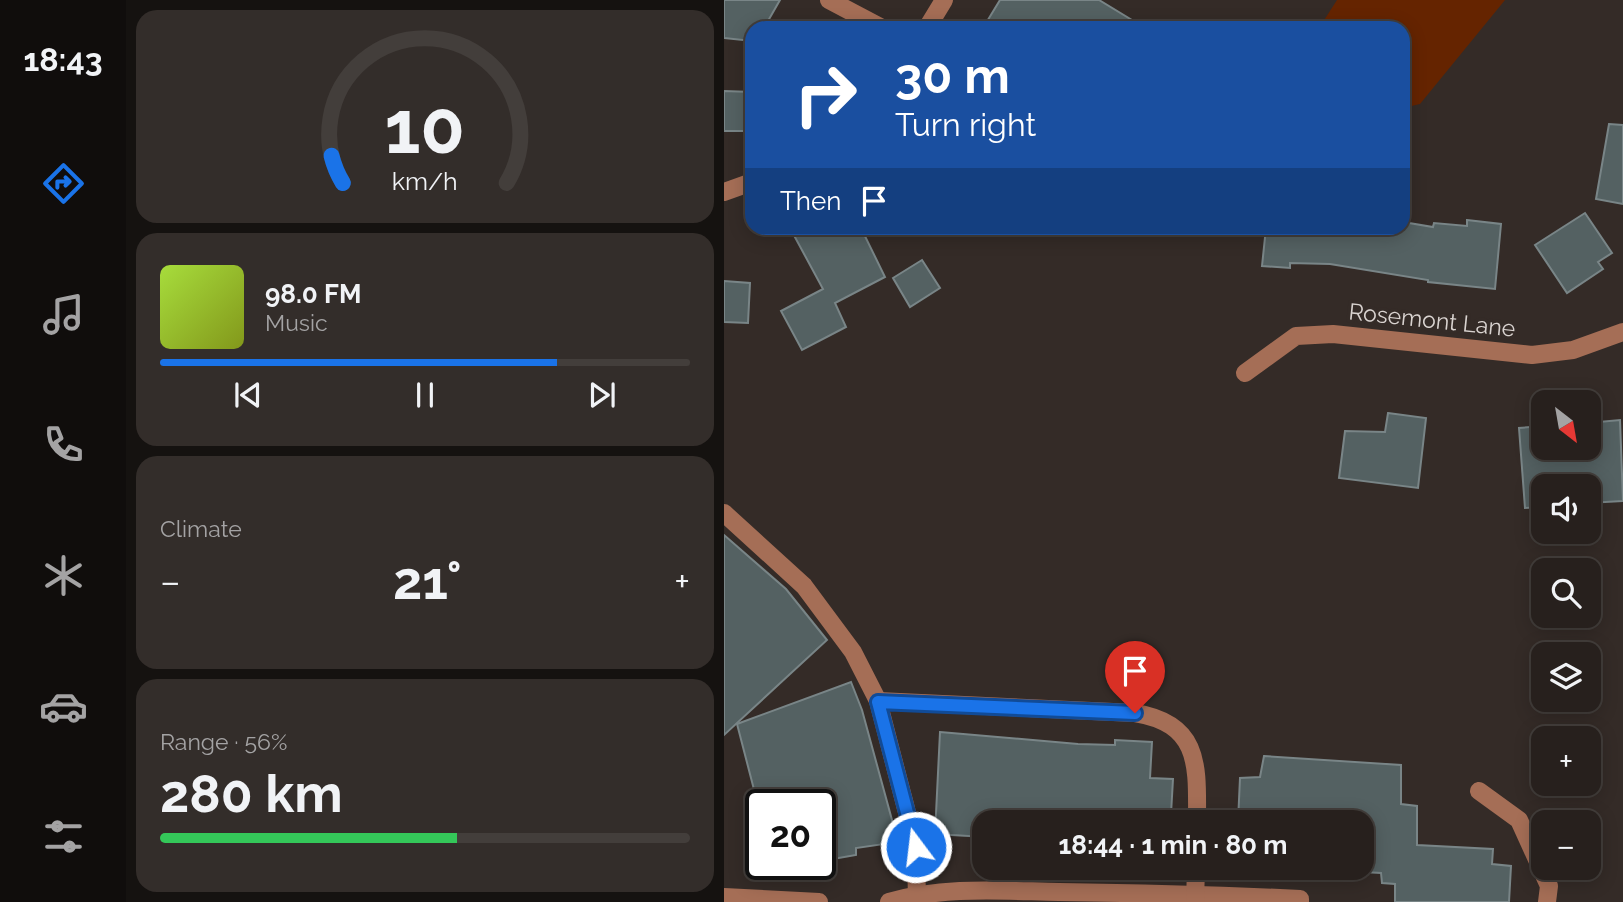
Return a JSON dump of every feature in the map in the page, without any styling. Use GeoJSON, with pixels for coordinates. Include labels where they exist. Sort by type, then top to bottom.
{"type":"FeatureCollection","features":[{"type":"Feature","properties":{"kind":"street"},"geometry":{"type":"LineString","coordinates":[[830,0],[869,21]]}},
{"type":"Feature","properties":{"kind":"street"},"geometry":{"type":"LineString","coordinates":[[931,21],[944,0]]}},
{"type":"Feature","properties":{"kind":"street"},"geometry":{"type":"LineString","coordinates":[[724,192],[745,184]]}},
{"type":"Feature","properties":{"kind":"street","name":"Rosemont Lane"},"geometry":{"type":"LineString","coordinates":[[1245,373],[1296,336],[1333,334],[1532,355],[1573,350],[1622,332]]}},
{"type":"Feature","properties":{"kind":"street"},"geometry":{"type":"LineString","coordinates":[[724,513],[804,586],[854,652],[878,702],[916,847],[917,898]]}},
{"type":"Feature","properties":{"kind":"street"},"geometry":{"type":"LineString","coordinates":[[878,702],[1158,716],[1180,731],[1198,766],[1197,810]]}},
{"type":"Feature","properties":{"kind":"street"},"geometry":{"type":"LineString","coordinates":[[1478,791],[1519,820],[1549,886],[1547,902]]}},
{"type":"Feature","properties":{"kind":"street"},"geometry":{"type":"LineString","coordinates":[[1195,898],[1196,880]]}},
{"type":"Feature","properties":{"kind":"street"},"geometry":{"type":"LineString","coordinates":[[889,902],[966,890],[1300,899],[1300,902]]}},
{"type":"Feature","properties":{"kind":"street"},"geometry":{"type":"LineString","coordinates":[[724,897],[819,902]]}},
{"type":"Feature","properties":{"kind":"shaded area"},"geometry":{"type":"Polygon","coordinates":[[[1337,0],[1505,0],[1420,104],[1410,106],[1410,21],[1324,21],[1337,0]]]}},
{"type":"Feature","properties":{"kind":"building"},"geometry":{"type":"Polygon","coordinates":[[[724,0],[780,0],[768,21],[745,21],[745,40],[724,38],[724,0]]]}},
{"type":"Feature","properties":{"kind":"building"},"geometry":{"type":"Polygon","coordinates":[[[1000,0],[1099,0],[1134,21],[987,21],[1000,0]]]}},
{"type":"Feature","properties":{"kind":"building"},"geometry":{"type":"Polygon","coordinates":[[[724,91],[745,92],[745,131],[724,131],[724,91]]]}},
{"type":"Feature","properties":{"kind":"building"},"geometry":{"type":"Polygon","coordinates":[[[1609,124],[1623,125],[1623,204],[1596,199],[1609,124]]]}},
{"type":"Feature","properties":{"kind":"building"},"geometry":{"type":"Polygon","coordinates":[[[1585,213],[1612,253],[1598,262],[1603,269],[1567,293],[1535,245],[1585,213]]]}},
{"type":"Feature","properties":{"kind":"building"},"geometry":{"type":"Polygon","coordinates":[[[1467,220],[1501,224],[1495,289],[1428,282],[1330,264],[1290,263],[1290,268],[1262,266],[1265,235],[1410,235],[1410,223],[1433,227],[1434,223],[1467,226],[1467,220]]]}},
{"type":"Feature","properties":{"kind":"building"},"geometry":{"type":"Polygon","coordinates":[[[794,235],[864,235],[885,277],[835,303],[846,327],[802,350],[781,311],[823,289],[794,235]]]}},
{"type":"Feature","properties":{"kind":"building"},"geometry":{"type":"Polygon","coordinates":[[[922,260],[940,288],[910,307],[893,278],[922,260]]]}},
{"type":"Feature","properties":{"kind":"building"},"geometry":{"type":"Polygon","coordinates":[[[724,281],[750,283],[748,323],[724,322],[724,281]]]}},
{"type":"Feature","properties":{"kind":"building"},"geometry":{"type":"Polygon","coordinates":[[[1388,413],[1426,418],[1418,488],[1339,478],[1345,431],[1385,432],[1388,413]]]}},
{"type":"Feature","properties":{"kind":"building"},"geometry":{"type":"Polygon","coordinates":[[[1620,420],[1623,501],[1601,502],[1601,474],[1531,474],[1531,508],[1525,508],[1519,428],[1531,427],[1531,460],[1601,460],[1601,422],[1620,420]]]}},
{"type":"Feature","properties":{"kind":"building"},"geometry":{"type":"Polygon","coordinates":[[[724,535],[786,589],[827,640],[724,735],[724,535]]]}},
{"type":"Feature","properties":{"kind":"building"},"geometry":{"type":"Polygon","coordinates":[[[851,682],[862,710],[898,842],[856,848],[856,855],[836,858],[836,789],[754,789],[737,724],[851,682]]]}},
{"type":"Feature","properties":{"kind":"building"},"geometry":{"type":"Polygon","coordinates":[[[940,732],[1078,744],[1115,745],[1115,740],[1152,742],[1150,778],[1173,779],[1171,810],[972,810],[972,836],[935,834],[940,732]]]}},
{"type":"Feature","properties":{"kind":"building"},"geometry":{"type":"Polygon","coordinates":[[[1264,756],[1401,765],[1401,804],[1417,806],[1417,845],[1493,849],[1492,864],[1511,866],[1509,902],[1395,902],[1395,884],[1382,883],[1381,873],[1374,873],[1374,810],[1239,810],[1240,778],[1260,777],[1264,756]]]}},
{"type":"Feature","properties":{"kind":"route"},"geometry":{"type":"LineString","coordinates":[[916,847],[878,702],[1135,713]]}}]}
